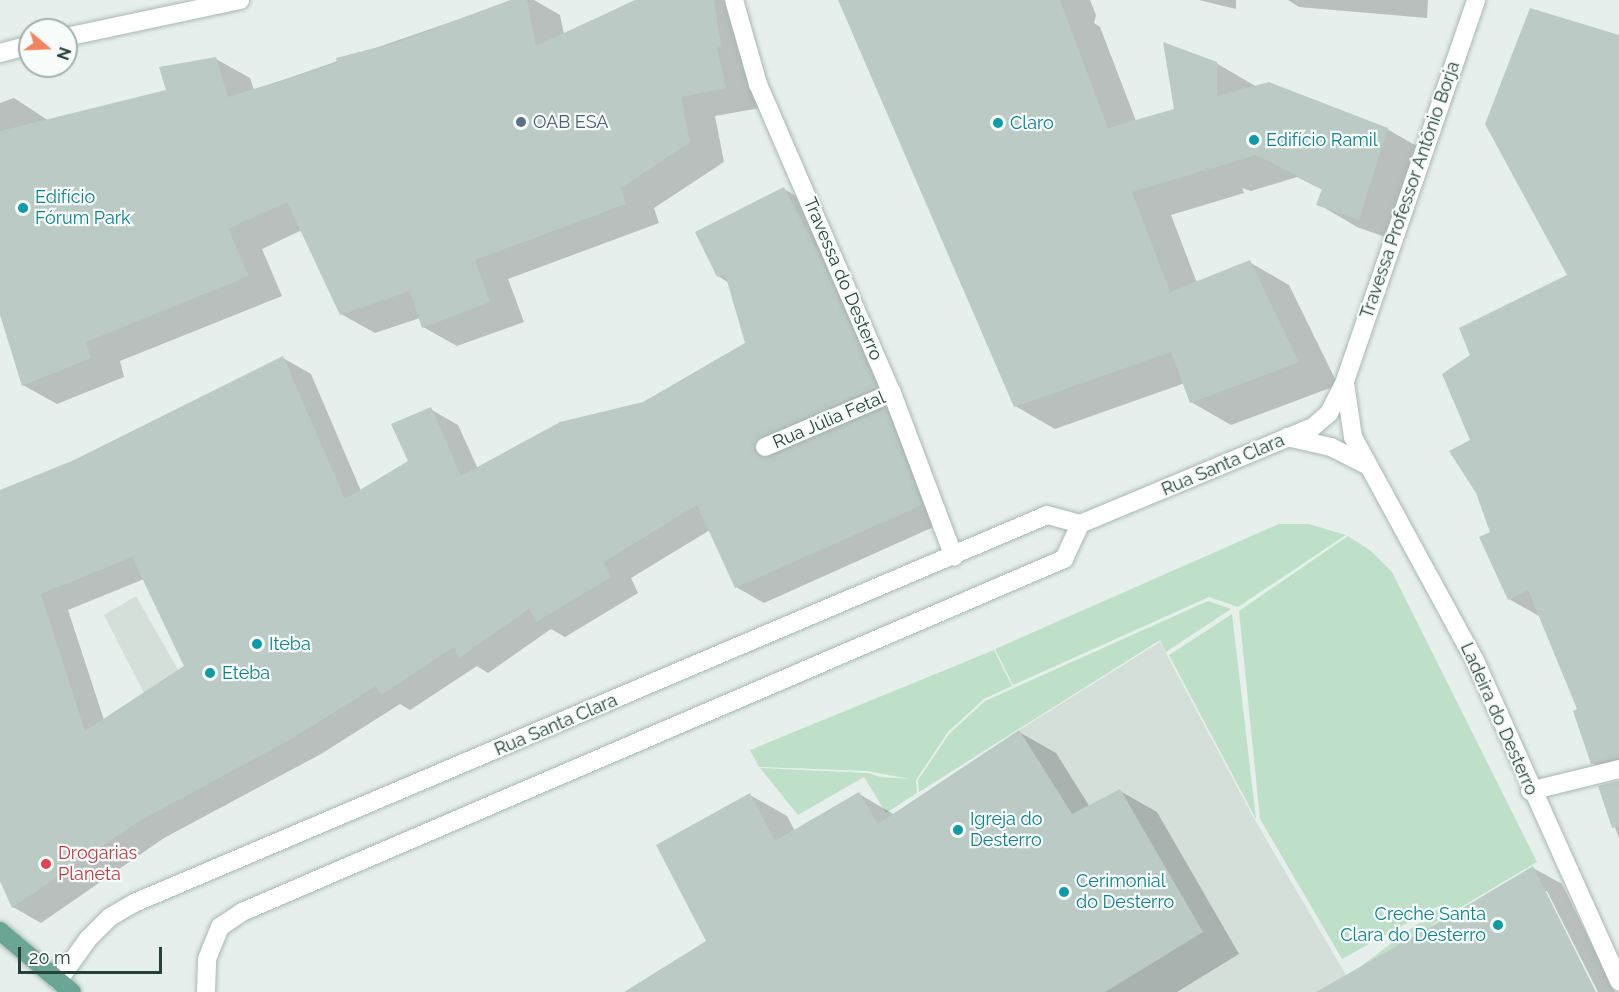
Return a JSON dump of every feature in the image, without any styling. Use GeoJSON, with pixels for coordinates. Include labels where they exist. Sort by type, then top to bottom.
{"type":"FeatureCollection","features":[{"type":"Feature","properties":{"kind":"main road"},"geometry":{"type":"LineString","coordinates":[[0,932],[60,988]]}},
{"type":"Feature","properties":{"kind":"street"},"geometry":{"type":"LineString","coordinates":[[78,34],[240,0]]}},
{"type":"Feature","properties":{"kind":"street","name":"Travessa do Desterro"},"geometry":{"type":"LineString","coordinates":[[734,0],[758,84],[892,393],[954,557]]}},
{"type":"Feature","properties":{"kind":"street","name":"Travessa Professor Antônio Borja"},"geometry":{"type":"LineString","coordinates":[[1345,381],[1476,0]]}},
{"type":"Feature","properties":{"kind":"street"},"geometry":{"type":"LineString","coordinates":[[0,53],[18,48]]}},
{"type":"Feature","properties":{"kind":"street","name":"Rua Santa Clara"},"geometry":{"type":"LineString","coordinates":[[60,988],[88,939],[110,917],[134,903],[954,557],[1047,515],[1080,524],[1313,427],[1329,413],[1345,381]]}},
{"type":"Feature","properties":{"kind":"street","name":"Ladeira do Desterro"},"geometry":{"type":"LineString","coordinates":[[1345,381],[1353,438],[1365,464],[1476,663],[1530,790],[1619,981]]}},
{"type":"Feature","properties":{"kind":"street","name":"Rua Júlia Fetal"},"geometry":{"type":"LineString","coordinates":[[765,447],[892,393]]}},
{"type":"Feature","properties":{"kind":"street"},"geometry":{"type":"LineString","coordinates":[[1287,437],[1331,447],[1365,464]]}},
{"type":"Feature","properties":{"kind":"street"},"geometry":{"type":"LineString","coordinates":[[206,992],[207,959],[220,927],[242,912],[1064,559],[1080,524]]}},
{"type":"Feature","properties":{"kind":"street"},"geometry":{"type":"LineString","coordinates":[[1530,790],[1619,769]]}},
{"type":"Feature","properties":{"kind":"shaded area"},"geometry":{"type":"Polygon","coordinates":[[[136,596],[226,754],[187,777],[104,615],[136,596]]]}},
{"type":"Feature","properties":{"kind":"shaded area"},"geometry":{"type":"Polygon","coordinates":[[[1160,642],[1252,815],[1356,992],[1105,992],[1202,932],[1072,814],[1019,730],[1160,642]]]}},
{"type":"Feature","properties":{"kind":"green space"},"geometry":{"type":"Polygon","coordinates":[[[1279,524],[1309,524],[1346,535],[1238,607],[1209,597],[1013,685],[995,649],[1279,524]]]}},
{"type":"Feature","properties":{"kind":"green space"},"geometry":{"type":"Polygon","coordinates":[[[1348,536],[1371,551],[1392,572],[1537,862],[1446,916],[1438,906],[1342,959],[1260,819],[1239,611],[1348,536]]]}},
{"type":"Feature","properties":{"kind":"green space"},"geometry":{"type":"Polygon","coordinates":[[[1208,601],[1231,609],[1166,652],[1160,640],[919,792],[918,780],[949,734],[985,701],[1208,601]]]}},
{"type":"Feature","properties":{"kind":"green space"},"geometry":{"type":"Polygon","coordinates":[[[1232,614],[1256,819],[1169,655],[1232,614]]]}},
{"type":"Feature","properties":{"kind":"green space"},"geometry":{"type":"Polygon","coordinates":[[[994,650],[1012,686],[984,699],[948,732],[916,780],[917,793],[886,813],[864,777],[798,815],[760,768],[867,773],[881,777],[910,779],[867,771],[759,767],[750,750],[994,650]]]}},
{"type":"Feature","properties":{"kind":"green space"},"geometry":{"type":"Polygon","coordinates":[[[1437,909],[1443,917],[1354,984],[1348,976],[1437,909]]]}},
{"type":"Feature","properties":{"kind":"building"},"geometry":{"type":"Polygon","coordinates":[[[510,0],[527,0],[536,46],[635,0],[714,0],[721,46],[717,48],[726,88],[681,97],[690,142],[621,188],[626,204],[475,260],[490,302],[422,328],[410,291],[340,315],[287,202],[228,229],[249,276],[86,342],[91,358],[22,386],[0,315],[0,131],[166,90],[159,67],[216,57],[228,97],[337,63],[336,58],[398,42],[510,0]]]}},
{"type":"Feature","properties":{"kind":"building","name":"Claro"},"geometry":{"type":"Polygon","coordinates":[[[838,0],[1060,0],[1108,128],[1174,109],[1163,42],[1217,62],[1217,96],[1269,82],[1388,128],[1359,220],[1316,205],[1322,189],[1256,155],[1210,169],[1204,167],[1206,170],[1132,192],[1170,292],[1250,260],[1299,362],[1190,403],[1171,352],[1014,407],[838,0]]]}},
{"type":"Feature","properties":{"kind":"building"},"geometry":{"type":"Polygon","coordinates":[[[1530,8],[1619,35],[1619,758],[1591,764],[1573,711],[1577,709],[1528,590],[1508,600],[1479,537],[1490,532],[1476,493],[1449,451],[1470,440],[1442,374],[1470,355],[1459,328],[1567,275],[1485,124],[1530,8]]]}},
{"type":"Feature","properties":{"kind":"building"},"geometry":{"type":"Polygon","coordinates":[[[784,187],[821,258],[877,387],[761,437],[754,451],[759,456],[769,457],[886,408],[922,505],[735,588],[697,505],[604,562],[611,577],[536,622],[529,609],[459,658],[454,647],[381,695],[376,686],[293,738],[136,823],[12,908],[0,881],[0,490],[74,460],[283,356],[345,499],[408,461],[391,424],[431,407],[461,476],[560,422],[643,402],[745,343],[725,274],[717,277],[695,232],[784,187]],[[132,557],[41,594],[85,731],[184,666],[132,557]]]}},
{"type":"Feature","properties":{"kind":"building","name":"Cerimonial do Desterro"},"geometry":{"type":"Polygon","coordinates":[[[1019,730],[1072,814],[1120,789],[1203,932],[1105,992],[624,992],[706,941],[656,845],[750,793],[775,841],[859,792],[878,824],[1019,730]]]}},
{"type":"Feature","properties":{"kind":"building"},"geometry":{"type":"Polygon","coordinates":[[[1619,781],[1619,826],[1612,828],[1598,786],[1619,781]]]}},
{"type":"Feature","properties":{"kind":"building","name":"Creche Santa Clara do Desterro"},"geometry":{"type":"Polygon","coordinates":[[[1533,866],[1596,992],[1316,992],[1446,918],[1533,866]]]}},
{"type":"Feature","properties":{"kind":"place","name":"OAB ESA"},"geometry":{"type":"Point","coordinates":[521,122]}},
{"type":"Feature","properties":{"kind":"place","name":"Claro"},"geometry":{"type":"Point","coordinates":[998,123]}},
{"type":"Feature","properties":{"kind":"place","name":"Edifício Ramil"},"geometry":{"type":"Point","coordinates":[1254,140]}},
{"type":"Feature","properties":{"kind":"place","name":"Edifício Fórum Park"},"geometry":{"type":"Point","coordinates":[23,208]}},
{"type":"Feature","properties":{"kind":"place","name":"Iteba"},"geometry":{"type":"Point","coordinates":[257,644]}},
{"type":"Feature","properties":{"kind":"place","name":"Eteba"},"geometry":{"type":"Point","coordinates":[210,673]}},
{"type":"Feature","properties":{"kind":"place","name":"Igreja do Desterro"},"geometry":{"type":"Point","coordinates":[958,830]}},
{"type":"Feature","properties":{"kind":"place","name":"Drogarias Planeta"},"geometry":{"type":"Point","coordinates":[46,864]}},
{"type":"Feature","properties":{"kind":"place","name":"Cerimonial do Desterro"},"geometry":{"type":"Point","coordinates":[1064,892]}},
{"type":"Feature","properties":{"kind":"place","name":"Creche Santa Clara do Desterro"},"geometry":{"type":"Point","coordinates":[1498,925]}}]}
